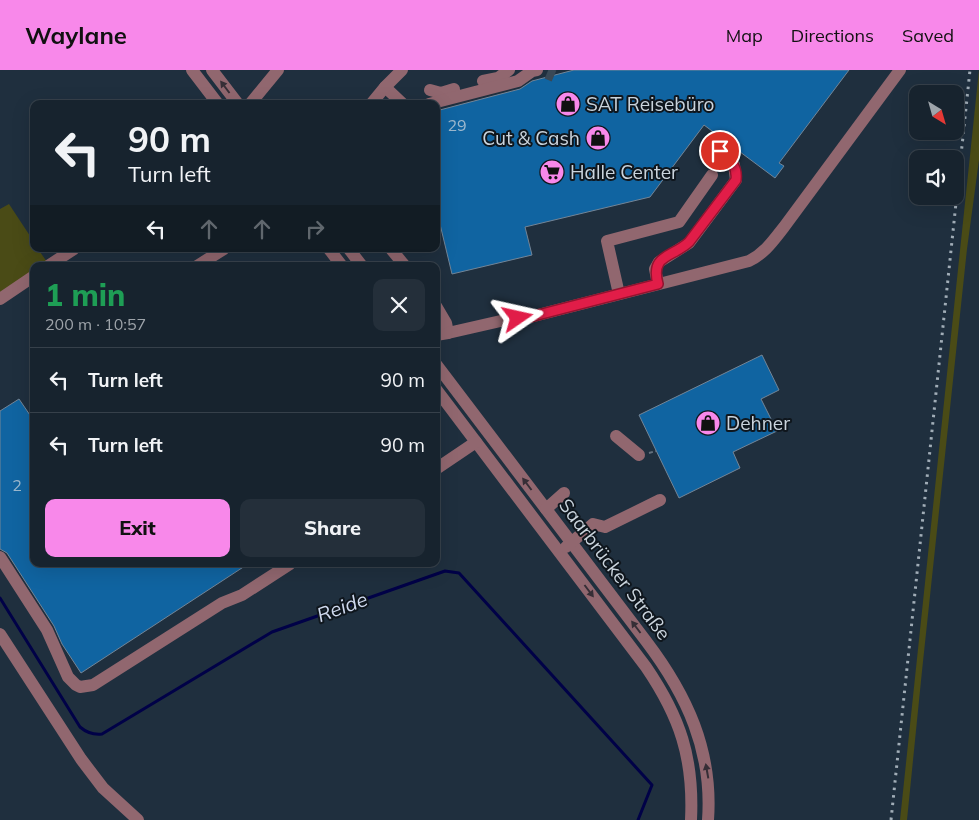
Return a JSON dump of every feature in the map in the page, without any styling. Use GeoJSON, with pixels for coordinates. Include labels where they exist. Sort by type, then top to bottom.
{"type":"FeatureCollection","features":[{"type":"Feature","properties":{"kind":"street"},"geometry":{"type":"LineString","coordinates":[[192,70],[215,100]]}},
{"type":"Feature","properties":{"kind":"street"},"geometry":{"type":"LineString","coordinates":[[212,70],[235,100]]}},
{"type":"Feature","properties":{"kind":"street"},"geometry":{"type":"LineString","coordinates":[[253,100],[278,70]]}},
{"type":"Feature","properties":{"kind":"street"},"geometry":{"type":"LineString","coordinates":[[374,100],[402,70]]}},
{"type":"Feature","properties":{"kind":"street"},"geometry":{"type":"LineString","coordinates":[[498,82],[509,70]]}},
{"type":"Feature","properties":{"kind":"street"},"geometry":{"type":"LineString","coordinates":[[430,90],[441,92],[467,90],[498,82],[518,81],[533,70]]}},
{"type":"Feature","properties":{"kind":"street"},"geometry":{"type":"LineString","coordinates":[[442,334],[505,320],[530,317],[658,284],[704,275],[749,262],[766,250],[900,70]]}},
{"type":"Feature","properties":{"kind":"street"},"geometry":{"type":"LineString","coordinates":[[385,87],[399,100]]}},
{"type":"Feature","properties":{"kind":"street"},"geometry":{"type":"LineString","coordinates":[[440,102],[467,90]]}},
{"type":"Feature","properties":{"kind":"street"},"geometry":{"type":"LineString","coordinates":[[658,284],[655,269],[659,262],[684,248],[736,180],[734,165],[720,151]]}},
{"type":"Feature","properties":{"kind":"street"},"geometry":{"type":"LineString","coordinates":[[619,294],[607,241],[679,222],[712,175]]}},
{"type":"Feature","properties":{"kind":"street"},"geometry":{"type":"LineString","coordinates":[[54,262],[69,252]]}},
{"type":"Feature","properties":{"kind":"street"},"geometry":{"type":"LineString","coordinates":[[203,262],[219,252]]}},
{"type":"Feature","properties":{"kind":"street"},"geometry":{"type":"LineString","coordinates":[[330,252],[339,262]]}},
{"type":"Feature","properties":{"kind":"street"},"geometry":{"type":"LineString","coordinates":[[351,252],[359,262]]}},
{"type":"Feature","properties":{"kind":"street"},"geometry":{"type":"LineString","coordinates":[[394,252],[402,262]]}},
{"type":"Feature","properties":{"kind":"street"},"geometry":{"type":"LineString","coordinates":[[704,275],[712,261]]}},
{"type":"Feature","properties":{"kind":"street"},"geometry":{"type":"LineString","coordinates":[[0,299],[30,279]]}},
{"type":"Feature","properties":{"kind":"street"},"geometry":{"type":"LineString","coordinates":[[440,313],[446,323],[442,334]]}},
{"type":"Feature","properties":{"kind":"street","name":"Saarbrücker Straße"},"geometry":{"type":"LineString","coordinates":[[440,369],[658,657],[695,723],[705,760],[709,789],[708,820]]}},
{"type":"Feature","properties":{"kind":"street","name":"Saarbrücker Straße"},"geometry":{"type":"LineString","coordinates":[[440,394],[646,666],[669,704],[680,730],[688,764],[690,820]]}},
{"type":"Feature","properties":{"kind":"street"},"geometry":{"type":"LineString","coordinates":[[616,436],[639,455]]}},
{"type":"Feature","properties":{"kind":"street"},"geometry":{"type":"LineString","coordinates":[[440,466],[476,442]]}},
{"type":"Feature","properties":{"kind":"street"},"geometry":{"type":"LineString","coordinates":[[546,509],[564,493]]}},
{"type":"Feature","properties":{"kind":"street"},"geometry":{"type":"LineString","coordinates":[[560,552],[572,543],[591,520],[605,527],[660,500]]}},
{"type":"Feature","properties":{"kind":"street"},"geometry":{"type":"LineString","coordinates":[[0,558],[47,630],[68,677],[80,687],[93,685],[222,603],[242,595],[285,567]]}},
{"type":"Feature","properties":{"kind":"street"},"geometry":{"type":"LineString","coordinates":[[0,634],[81,759],[103,788],[138,820]]}},
{"type":"Feature","properties":{"kind":"shaded area"},"geometry":{"type":"Polygon","coordinates":[[[979,70],[979,160],[967,249],[907,820],[900,820],[979,70]]]}},
{"type":"Feature","properties":{"kind":"shaded area"},"geometry":{"type":"Polygon","coordinates":[[[9,204],[30,236],[30,252],[40,252],[47,262],[30,262],[30,274],[0,294],[0,209],[9,204]]]}},
{"type":"Feature","properties":{"kind":"building","name":"Halle Center"},"geometry":{"type":"Polygon","coordinates":[[[574,70],[849,70],[779,163],[784,166],[775,178],[704,125],[650,197],[525,227],[532,255],[452,274],[440,224],[440,110],[520,89],[532,81],[574,70]]]}},
{"type":"Feature","properties":{"kind":"building","name":"Dehner"},"geometry":{"type":"Polygon","coordinates":[[[762,355],[779,390],[761,399],[777,431],[733,452],[740,468],[679,498],[639,415],[762,355]]]}},
{"type":"Feature","properties":{"kind":"building"},"geometry":{"type":"Polygon","coordinates":[[[19,399],[30,415],[30,567],[243,567],[81,673],[62,644],[54,626],[7,553],[0,549],[0,411],[19,399]]]}},
{"type":"Feature","properties":{"kind":"waterway","name":"Reide"},"geometry":{"type":"LineString","coordinates":[[0,598],[80,727],[90,733],[102,734],[272,632],[445,571],[459,573],[652,785],[638,820]]}},
{"type":"Feature","properties":{"kind":"tunnel"},"geometry":{"type":"LineString","coordinates":[[547,73],[554,76]]}},
{"type":"Feature","properties":{"kind":"railway"},"geometry":{"type":"LineString","coordinates":[[891,820],[970,70]]}},
{"type":"Feature","properties":{"kind":"place","name":"SAT Reisebüro"},"geometry":{"type":"Point","coordinates":[568,104]}},
{"type":"Feature","properties":{"kind":"place","name":"Cut & Cash"},"geometry":{"type":"Point","coordinates":[598,138]}},
{"type":"Feature","properties":{"kind":"place","name":"Halle Center"},"geometry":{"type":"Point","coordinates":[552,172]}},
{"type":"Feature","properties":{"kind":"place","name":"Dehner"},"geometry":{"type":"Point","coordinates":[708,423]}},
{"type":"Feature","properties":{"kind":"route"},"geometry":{"type":"LineString","coordinates":[[518,318],[530,317],[658,284],[655,269],[659,262],[684,248],[736,180],[734,165],[720,151]]}}]}
